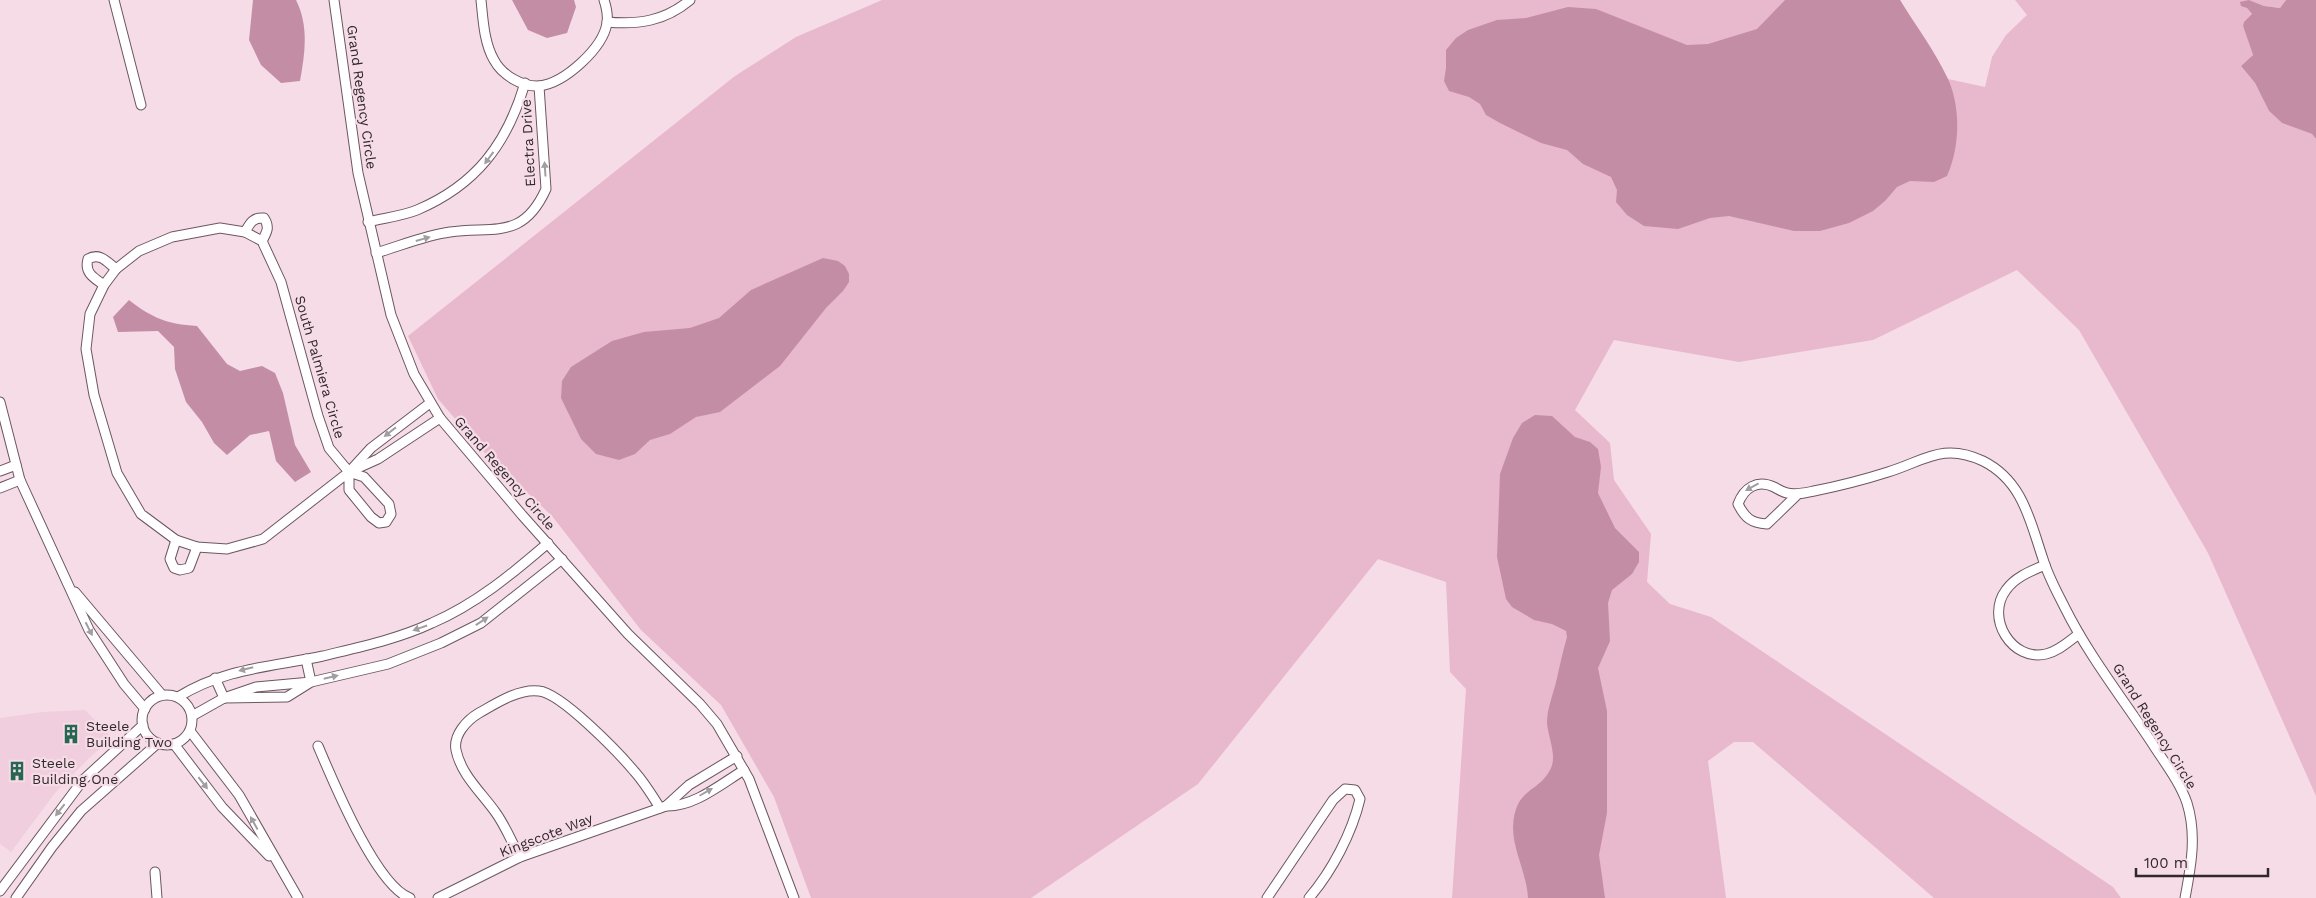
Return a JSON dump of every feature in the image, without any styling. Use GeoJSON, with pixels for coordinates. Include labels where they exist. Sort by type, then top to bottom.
{"type":"FeatureCollection","features":[{"type":"Feature","properties":{"kind":"street"},"geometry":{"type":"LineString","coordinates":[[114,0],[141,105]]}},
{"type":"Feature","properties":{"kind":"street","name":"Grand Regency Circle"},"geometry":{"type":"LineString","coordinates":[[334,0],[358,173],[368,222],[391,315],[414,374],[440,418],[548,544],[628,634],[700,704],[717,724],[744,770],[794,898]]}},
{"type":"Feature","properties":{"kind":"street"},"geometry":{"type":"LineString","coordinates":[[481,0],[489,49],[499,68],[508,76],[525,84],[539,86],[556,80],[579,64],[597,45],[607,22],[604,0]]}},
{"type":"Feature","properties":{"kind":"street"},"geometry":{"type":"LineString","coordinates":[[607,22],[627,24],[653,20],[674,11],[690,0]]}},
{"type":"Feature","properties":{"kind":"street","name":"Electra Drive"},"geometry":{"type":"LineString","coordinates":[[368,222],[416,210],[461,185],[482,168],[510,125],[525,84]]}},
{"type":"Feature","properties":{"kind":"street","name":"Electra Drive"},"geometry":{"type":"LineString","coordinates":[[376,253],[449,232],[500,229],[514,226],[528,217],[539,203],[546,189],[539,86]]}},
{"type":"Feature","properties":{"kind":"street"},"geometry":{"type":"LineString","coordinates":[[244,232],[250,222],[257,218],[264,218],[268,224],[268,231],[262,241],[244,232],[220,228],[172,238],[139,251],[116,270],[104,285],[90,314],[86,349],[94,395],[117,473],[141,514],[176,540],[197,547],[227,549],[263,539],[349,472],[371,448],[430,403]]}},
{"type":"Feature","properties":{"kind":"street","name":"South Palmiera Circle"},"geometry":{"type":"LineString","coordinates":[[262,241],[281,282],[318,416],[329,448],[338,462],[349,472]]}},
{"type":"Feature","properties":{"kind":"street"},"geometry":{"type":"LineString","coordinates":[[104,285],[89,274],[86,266],[88,259],[94,256],[102,257],[116,270]]}},
{"type":"Feature","properties":{"kind":"street"},"geometry":{"type":"LineString","coordinates":[[0,402],[20,480],[89,630],[103,653],[145,709]]}},
{"type":"Feature","properties":{"kind":"street"},"geometry":{"type":"LineString","coordinates":[[349,472],[378,459],[440,418]]}},
{"type":"Feature","properties":{"kind":"street","name":"Grand Regency Circle"},"geometry":{"type":"LineString","coordinates":[[1797,495],[1846,485],[1890,471],[1935,453],[1968,456],[1994,468],[2011,482],[2022,498],[2030,516],[2045,565],[2079,634],[2166,764],[2187,803],[2193,840],[2185,898]]}},
{"type":"Feature","properties":{"kind":"street"},"geometry":{"type":"LineString","coordinates":[[0,471],[16,465]]}},
{"type":"Feature","properties":{"kind":"street"},"geometry":{"type":"LineString","coordinates":[[349,472],[364,477],[389,504],[391,514],[386,522],[379,523],[371,517],[349,490],[349,472]]}},
{"type":"Feature","properties":{"kind":"street"},"geometry":{"type":"LineString","coordinates":[[0,488],[20,480]]}},
{"type":"Feature","properties":{"kind":"street"},"geometry":{"type":"LineString","coordinates":[[1759,483],[1772,486],[1785,493],[1797,495],[1767,524],[1754,523],[1744,515],[1738,504],[1742,494],[1748,487],[1759,483]]}},
{"type":"Feature","properties":{"kind":"street"},"geometry":{"type":"LineString","coordinates":[[176,540],[170,559],[174,568],[180,570],[188,568],[197,547]]}},
{"type":"Feature","properties":{"kind":"street"},"geometry":{"type":"LineString","coordinates":[[178,697],[215,678],[250,668],[306,659],[382,641],[432,623],[472,602],[510,576],[548,544]]}},
{"type":"Feature","properties":{"kind":"street"},"geometry":{"type":"LineString","coordinates":[[192,716],[224,698],[256,687],[311,682],[388,664],[441,643],[481,623],[562,559]]}},
{"type":"Feature","properties":{"kind":"street"},"geometry":{"type":"LineString","coordinates":[[2045,565],[2020,578],[2005,591],[1998,605],[1999,623],[2006,639],[2027,655],[2046,654],[2060,648],[2079,634]]}},
{"type":"Feature","properties":{"kind":"street"},"geometry":{"type":"LineString","coordinates":[[68,585],[111,633],[162,695]]}},
{"type":"Feature","properties":{"kind":"street"},"geometry":{"type":"LineString","coordinates":[[306,659],[311,682]]}},
{"type":"Feature","properties":{"kind":"street"},"geometry":{"type":"LineString","coordinates":[[215,678],[224,698]]}},
{"type":"Feature","properties":{"kind":"street"},"geometry":{"type":"LineString","coordinates":[[224,698],[287,696],[311,682]]}},
{"type":"Feature","properties":{"kind":"street"},"geometry":{"type":"LineString","coordinates":[[520,857],[497,814],[465,772],[455,747],[458,733],[475,715],[515,695],[538,690],[551,694],[568,707],[626,762],[663,807]]}},
{"type":"Feature","properties":{"kind":"street"},"geometry":{"type":"LineString","coordinates":[[162,695],[178,697],[187,704],[192,716],[190,731],[181,742],[174,744],[158,743],[148,736],[143,725],[145,709],[152,700],[162,695]]}},
{"type":"Feature","properties":{"kind":"street"},"geometry":{"type":"LineString","coordinates":[[0,891],[83,780],[143,725]]}},
{"type":"Feature","properties":{"kind":"street"},"geometry":{"type":"LineString","coordinates":[[190,731],[239,795],[298,898]]}},
{"type":"Feature","properties":{"kind":"street"},"geometry":{"type":"LineString","coordinates":[[16,898],[52,847],[81,811],[158,743]]}},
{"type":"Feature","properties":{"kind":"street"},"geometry":{"type":"LineString","coordinates":[[174,744],[222,807],[278,865]]}},
{"type":"Feature","properties":{"kind":"street"},"geometry":{"type":"LineString","coordinates":[[318,746],[338,793],[372,855],[392,883],[403,895],[410,898]]}},
{"type":"Feature","properties":{"kind":"street","name":"Kingscote Way"},"geometry":{"type":"LineString","coordinates":[[663,807],[689,785],[737,756]]}},
{"type":"Feature","properties":{"kind":"street","name":"Kingscote Way"},"geometry":{"type":"LineString","coordinates":[[438,898],[520,857],[663,807],[689,802],[744,770]]}},
{"type":"Feature","properties":{"kind":"street"},"geometry":{"type":"LineString","coordinates":[[1268,898],[1333,800],[1345,789],[1355,790],[1360,799],[1357,813],[1328,872],[1309,898]]}},
{"type":"Feature","properties":{"kind":"street"},"geometry":{"type":"LineString","coordinates":[[39,838],[52,847]]}},
{"type":"Feature","properties":{"kind":"street"},"geometry":{"type":"LineString","coordinates":[[156,872],[157,898]]}},
{"type":"Feature","properties":{"kind":"shaded area"},"geometry":{"type":"Polygon","coordinates":[[[253,0],[296,0],[303,20],[305,40],[300,81],[281,83],[261,65],[249,40],[253,0]]]}},
{"type":"Feature","properties":{"kind":"shaded area"},"geometry":{"type":"Polygon","coordinates":[[[512,0],[574,0],[576,7],[567,33],[547,38],[528,30],[512,0]]]}},
{"type":"Feature","properties":{"kind":"shaded area"},"geometry":{"type":"Polygon","coordinates":[[[882,0],[1900,0],[1948,79],[1985,87],[1992,57],[2006,35],[2027,15],[2015,0],[2249,0],[2247,8],[2252,14],[2243,26],[2253,55],[2241,66],[2255,83],[2269,111],[2282,123],[2312,134],[2316,139],[2316,796],[2208,553],[2079,330],[2017,270],[1873,340],[1739,362],[1614,340],[1575,410],[1610,443],[1614,480],[1651,534],[1647,582],[1670,604],[1711,617],[2113,887],[2121,898],[1934,898],[1753,742],[1734,742],[1708,761],[1726,898],[1452,898],[1466,689],[1450,672],[1446,582],[1378,559],[1198,784],[1031,898],[811,898],[774,797],[721,705],[641,630],[552,516],[483,451],[438,399],[408,336],[735,76],[796,37],[882,0]]]}},
{"type":"Feature","properties":{"kind":"shaded area"},"geometry":{"type":"Polygon","coordinates":[[[1785,0],[1900,0],[1937,58],[1952,90],[1957,115],[1957,128],[1954,153],[1947,176],[1934,182],[1910,181],[1897,187],[1873,211],[1849,223],[1820,231],[1794,231],[1729,216],[1710,218],[1678,229],[1644,226],[1627,215],[1616,202],[1617,190],[1611,177],[1583,164],[1567,150],[1541,143],[1486,115],[1480,104],[1469,97],[1449,91],[1444,81],[1446,50],[1456,38],[1468,30],[1497,20],[1526,18],[1568,7],[1596,9],[1687,45],[1708,44],[1757,29],[1785,0]]]}},
{"type":"Feature","properties":{"kind":"shaded area"},"geometry":{"type":"Polygon","coordinates":[[[2249,0],[2286,0],[2280,8],[2264,6],[2249,0]]]}},
{"type":"Feature","properties":{"kind":"shaded area"},"geometry":{"type":"Polygon","coordinates":[[[2249,0],[2264,6],[2280,8],[2286,0],[2316,0],[2316,139],[2312,134],[2282,123],[2269,111],[2255,83],[2241,66],[2253,55],[2243,26],[2244,22],[2252,14],[2247,8],[2241,6],[2240,2],[2249,0]]]}},
{"type":"Feature","properties":{"kind":"shaded area"},"geometry":{"type":"Polygon","coordinates":[[[823,258],[838,261],[845,266],[849,274],[849,282],[843,291],[826,308],[780,366],[720,412],[696,417],[670,434],[650,440],[635,454],[619,460],[596,454],[581,439],[561,398],[562,381],[571,367],[612,341],[644,332],[690,328],[719,318],[751,290],[823,258]]]}},
{"type":"Feature","properties":{"kind":"shaded area"},"geometry":{"type":"Polygon","coordinates":[[[129,300],[160,319],[177,324],[197,326],[227,364],[240,371],[262,366],[275,373],[283,393],[295,445],[311,472],[295,482],[276,461],[269,431],[250,435],[227,455],[214,443],[202,422],[186,402],[175,369],[174,347],[158,331],[118,332],[113,317],[129,300]]]}},
{"type":"Feature","properties":{"kind":"shaded area"},"geometry":{"type":"Polygon","coordinates":[[[1535,415],[1552,416],[1575,437],[1590,442],[1598,449],[1601,467],[1598,493],[1615,528],[1639,552],[1639,562],[1632,574],[1612,590],[1608,603],[1610,641],[1598,668],[1607,711],[1607,813],[1599,855],[1605,898],[1528,898],[1514,836],[1513,827],[1518,804],[1546,776],[1553,763],[1547,717],[1567,637],[1566,631],[1552,624],[1534,620],[1512,607],[1506,599],[1497,557],[1500,474],[1513,438],[1522,423],[1535,415]]]}},
{"type":"Feature","properties":{"kind":"shaded area"},"geometry":{"type":"Polygon","coordinates":[[[85,710],[112,738],[88,759],[55,793],[11,852],[0,844],[0,718],[42,712],[85,710]]]}},
{"type":"Feature","properties":{"kind":"place","name":"Steele Building Two"},"geometry":{"type":"Point","coordinates":[71,734]}},
{"type":"Feature","properties":{"kind":"place","name":"Steele Building One"},"geometry":{"type":"Point","coordinates":[17,771]}}]}
